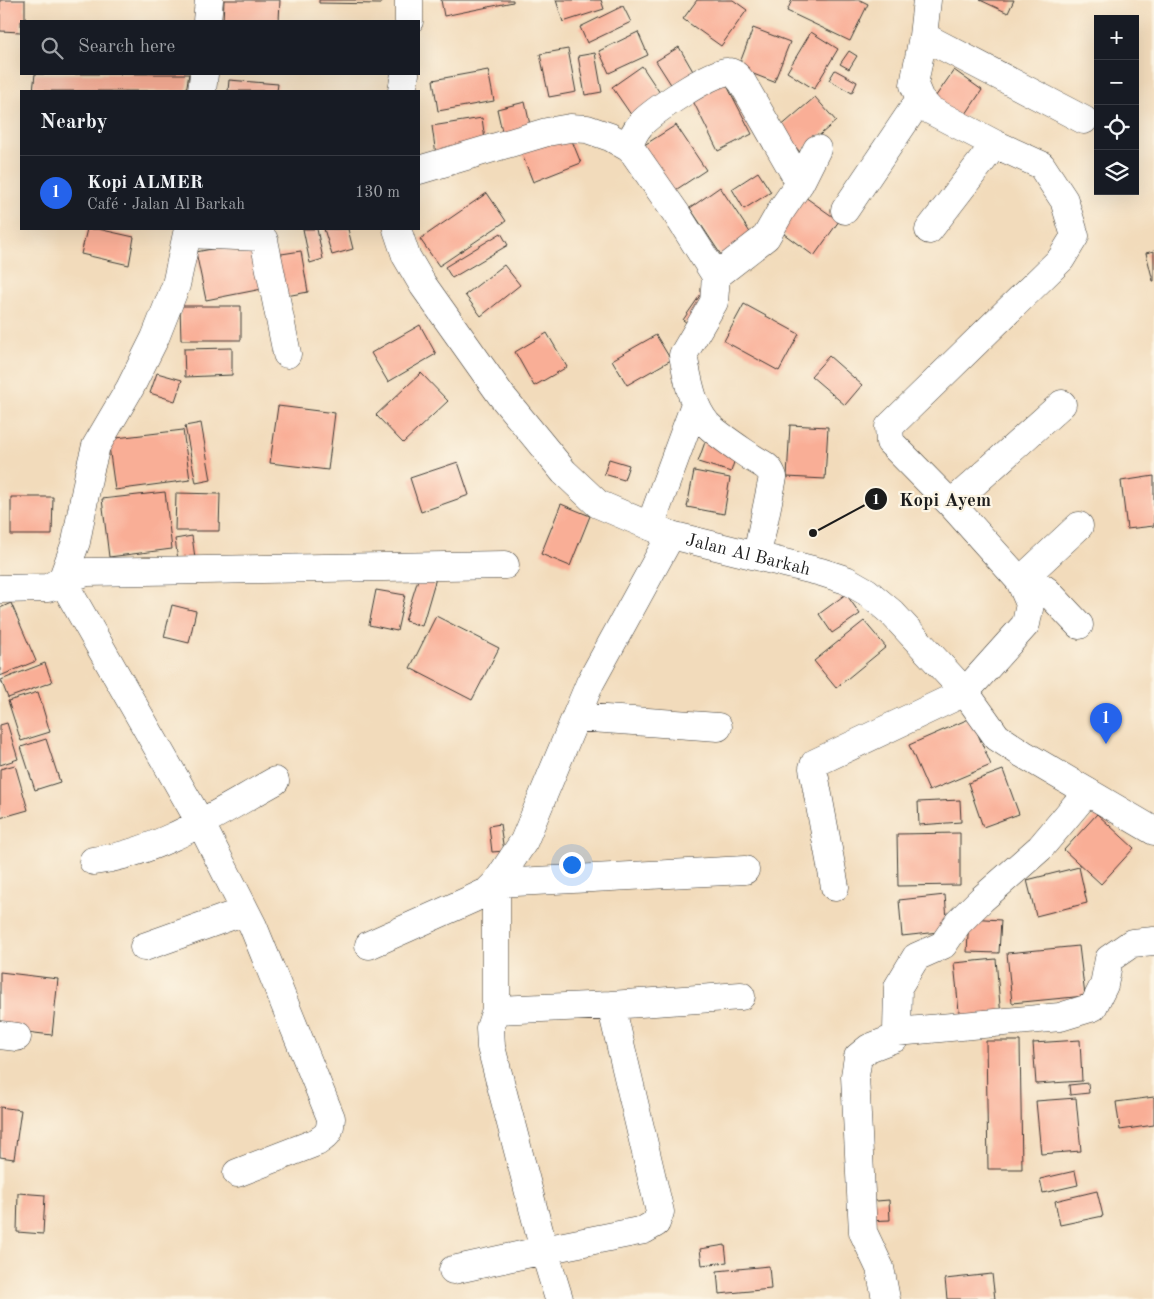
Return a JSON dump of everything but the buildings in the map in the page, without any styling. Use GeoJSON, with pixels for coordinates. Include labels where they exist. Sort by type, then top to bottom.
{"type":"FeatureCollection","features":[{"type":"Feature","properties":{"kind":"street"},"geometry":{"type":"LineString","coordinates":[[208,20],[209,0]]}},
{"type":"Feature","properties":{"kind":"street"},"geometry":{"type":"LineString","coordinates":[[409,0],[409,20]]}},
{"type":"Feature","properties":{"kind":"street"},"geometry":{"type":"LineString","coordinates":[[835,887],[813,768],[815,762],[965,692],[1026,624],[1030,604],[1020,581],[951,504],[890,442],[889,427],[1061,259],[1075,236],[1064,200],[1040,165],[930,110],[920,99],[914,85],[927,0]]}},
{"type":"Feature","properties":{"kind":"street"},"geometry":{"type":"LineString","coordinates":[[923,36],[1084,120]]}},
{"type":"Feature","properties":{"kind":"street"},"geometry":{"type":"LineString","coordinates":[[629,148],[632,137],[642,123],[700,83],[716,74],[726,72],[735,74],[742,82],[800,183]]}},
{"type":"Feature","properties":{"kind":"street"},"geometry":{"type":"LineString","coordinates":[[202,90],[204,75]]}},
{"type":"Feature","properties":{"kind":"street"},"geometry":{"type":"LineString","coordinates":[[402,90],[405,75]]}},
{"type":"Feature","properties":{"kind":"street"},"geometry":{"type":"LineString","coordinates":[[845,210],[920,99]]}},
{"type":"Feature","properties":{"kind":"street"},"geometry":{"type":"LineString","coordinates":[[420,170],[547,132],[570,128],[587,129],[610,137],[634,152],[716,276],[714,302],[682,355],[695,404],[708,425],[753,459],[764,464],[774,477],[757,555]]}},
{"type":"Feature","properties":{"kind":"street"},"geometry":{"type":"LineString","coordinates":[[929,230],[996,144]]}},
{"type":"Feature","properties":{"kind":"street"},"geometry":{"type":"LineString","coordinates":[[716,276],[766,237],[800,183],[817,149]]}},
{"type":"Feature","properties":{"kind":"street","name":"Jalan Al Barkah"},"geometry":{"type":"LineString","coordinates":[[397,230],[406,256],[423,285],[502,395],[564,472],[598,504],[660,530],[846,580],[867,592],[892,613],[965,692],[997,737],[1154,831]]}},
{"type":"Feature","properties":{"kind":"street"},"geometry":{"type":"LineString","coordinates":[[237,1172],[317,1142],[327,1135],[330,1130],[331,1118],[245,910],[200,822],[62,580],[76,542],[96,446],[130,388],[155,338],[176,285],[187,231],[259,236],[264,240],[287,354]]}},
{"type":"Feature","properties":{"kind":"street"},"geometry":{"type":"LineString","coordinates":[[369,945],[487,892],[496,883],[524,841],[590,683],[660,530],[695,404]]}},
{"type":"Feature","properties":{"kind":"street"},"geometry":{"type":"LineString","coordinates":[[951,504],[1062,404]]}},
{"type":"Feature","properties":{"kind":"street"},"geometry":{"type":"LineString","coordinates":[[1020,581],[1079,526]]}},
{"type":"Feature","properties":{"kind":"street"},"geometry":{"type":"LineString","coordinates":[[0,589],[48,588],[62,580],[87,572],[505,565]]}},
{"type":"Feature","properties":{"kind":"street"},"geometry":{"type":"LineString","coordinates":[[1020,581],[1036,583],[1047,591],[1079,625]]}},
{"type":"Feature","properties":{"kind":"street"},"geometry":{"type":"LineString","coordinates":[[577,717],[718,728]]}},
{"type":"Feature","properties":{"kind":"street"},"geometry":{"type":"LineString","coordinates":[[93,861],[112,859],[154,846],[275,781]]}},
{"type":"Feature","properties":{"kind":"street"},"geometry":{"type":"LineString","coordinates":[[886,1299],[880,1268],[864,1232],[855,1076],[858,1057],[869,1048],[895,1038],[897,1032],[898,987],[916,957],[943,945],[958,923],[982,899],[1040,848],[1087,792]]}},
{"type":"Feature","properties":{"kind":"street"},"geometry":{"type":"LineString","coordinates":[[496,883],[745,870]]}},
{"type":"Feature","properties":{"kind":"street"},"geometry":{"type":"LineString","coordinates":[[496,883],[496,1010],[490,1028],[491,1047],[544,1250],[559,1299]]}},
{"type":"Feature","properties":{"kind":"street"},"geometry":{"type":"LineString","coordinates":[[144,947],[245,910]]}},
{"type":"Feature","properties":{"kind":"street"},"geometry":{"type":"LineString","coordinates":[[897,1032],[1060,1017],[1094,1006],[1104,985],[1109,959],[1132,943],[1154,941]]}},
{"type":"Feature","properties":{"kind":"street"},"geometry":{"type":"LineString","coordinates":[[496,1010],[610,1005],[741,996]]}},
{"type":"Feature","properties":{"kind":"street"},"geometry":{"type":"LineString","coordinates":[[453,1270],[644,1230],[656,1223],[660,1212],[610,1005]]}},
{"type":"Feature","properties":{"kind":"place","name":"Kopi Ayem"},"geometry":{"type":"Point","coordinates":[813,533]}},
{"type":"Feature","properties":{"kind":"place","name":"Kopi ALMER"},"geometry":{"type":"Point","coordinates":[1106,744]}}]}
